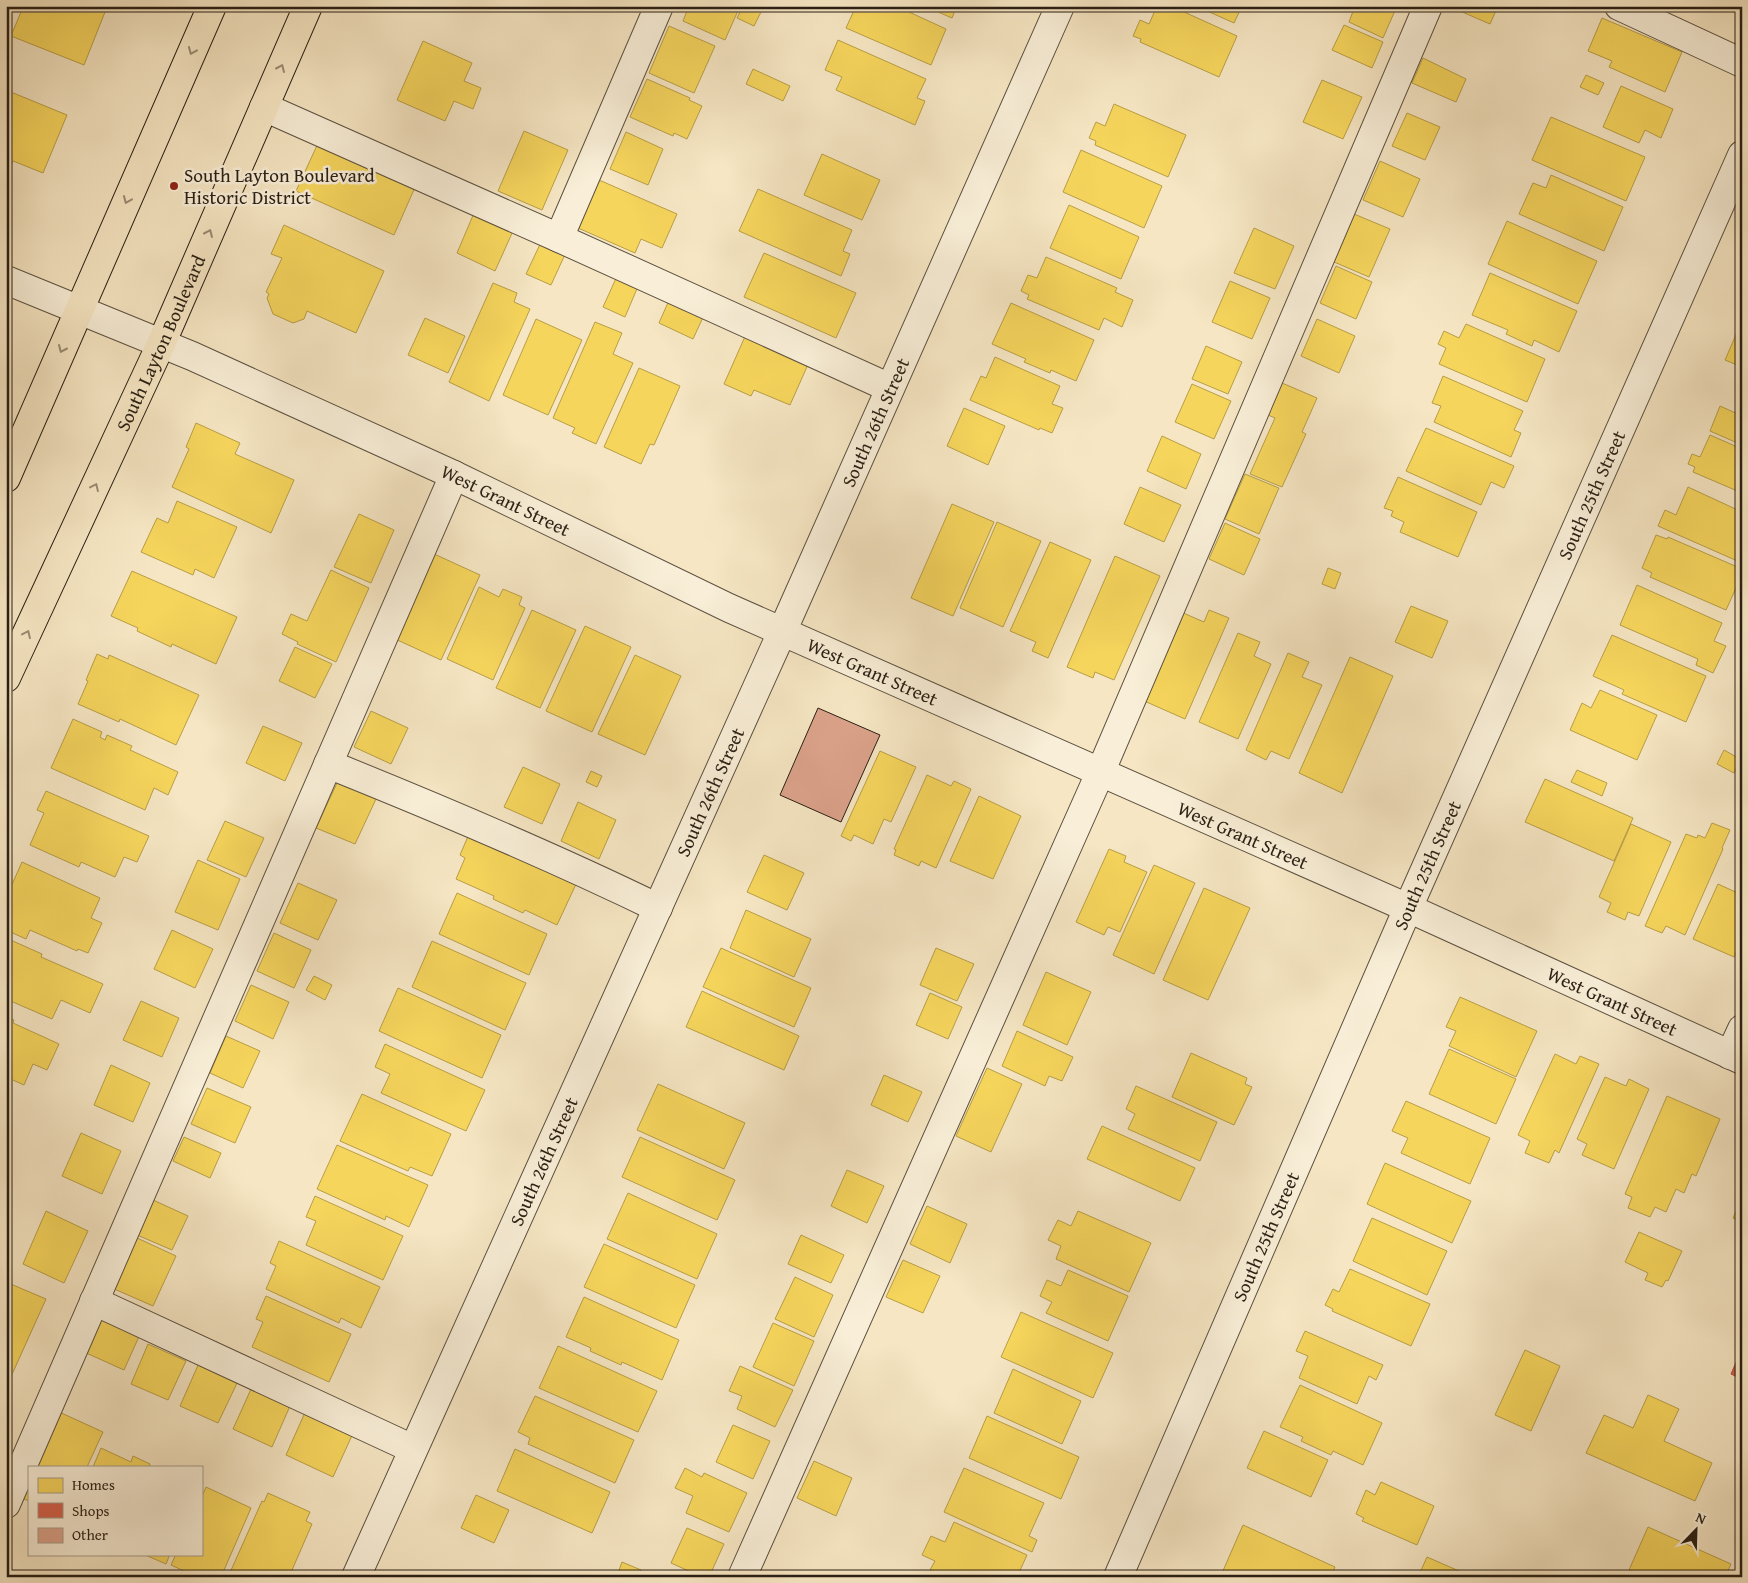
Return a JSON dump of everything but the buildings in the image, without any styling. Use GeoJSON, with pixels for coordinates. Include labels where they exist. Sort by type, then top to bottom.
{"type":"FeatureCollection","features":[{"type":"Feature","properties":{"kind":"main road"},"geometry":{"type":"LineString","coordinates":[[6,478],[212,6]]}},
{"type":"Feature","properties":{"kind":"main road","name":"South Layton Boulevard"},"geometry":{"type":"LineString","coordinates":[[6,678],[162,342],[308,6]]}},
{"type":"Feature","properties":{"kind":"street"},"geometry":{"type":"LineString","coordinates":[[559,238],[659,6]]}},
{"type":"Feature","properties":{"kind":"street","name":"South 26th Street"},"geometry":{"type":"LineString","coordinates":[[356,1577],[782,632],[1060,6]]}},
{"type":"Feature","properties":{"kind":"street"},"geometry":{"type":"LineString","coordinates":[[742,1577],[1100,773],[1428,6]]}},
{"type":"Feature","properties":{"kind":"street"},"geometry":{"type":"LineString","coordinates":[[1619,6],[1742,63]]}},
{"type":"Feature","properties":{"kind":"street"},"geometry":{"type":"LineString","coordinates":[[264,107],[890,388]]}},
{"type":"Feature","properties":{"kind":"street","name":"South 25th Street"},"geometry":{"type":"LineString","coordinates":[[1118,1577],[1408,908],[1742,155]]}},
{"type":"Feature","properties":{"kind":"street","name":"West Grant Street"},"geometry":{"type":"LineString","coordinates":[[6,280],[162,342],[454,475],[782,632],[1408,908],[1736,1057]]}},
{"type":"Feature","properties":{"kind":"street"},"geometry":{"type":"LineString","coordinates":[[6,1504],[454,475]]}},
{"type":"Feature","properties":{"kind":"street"},"geometry":{"type":"LineString","coordinates":[[328,764],[461,817],[658,908]]}},
{"type":"Feature","properties":{"kind":"street"},"geometry":{"type":"LineString","coordinates":[[1736,1057],[1742,1029]]}},
{"type":"Feature","properties":{"kind":"street"},"geometry":{"type":"LineString","coordinates":[[94,1301],[413,1449]]}},
{"type":"Feature","properties":{"kind":"place","name":"South Layton Boulevard Historic District"},"geometry":{"type":"Point","coordinates":[174,186]}}]}
